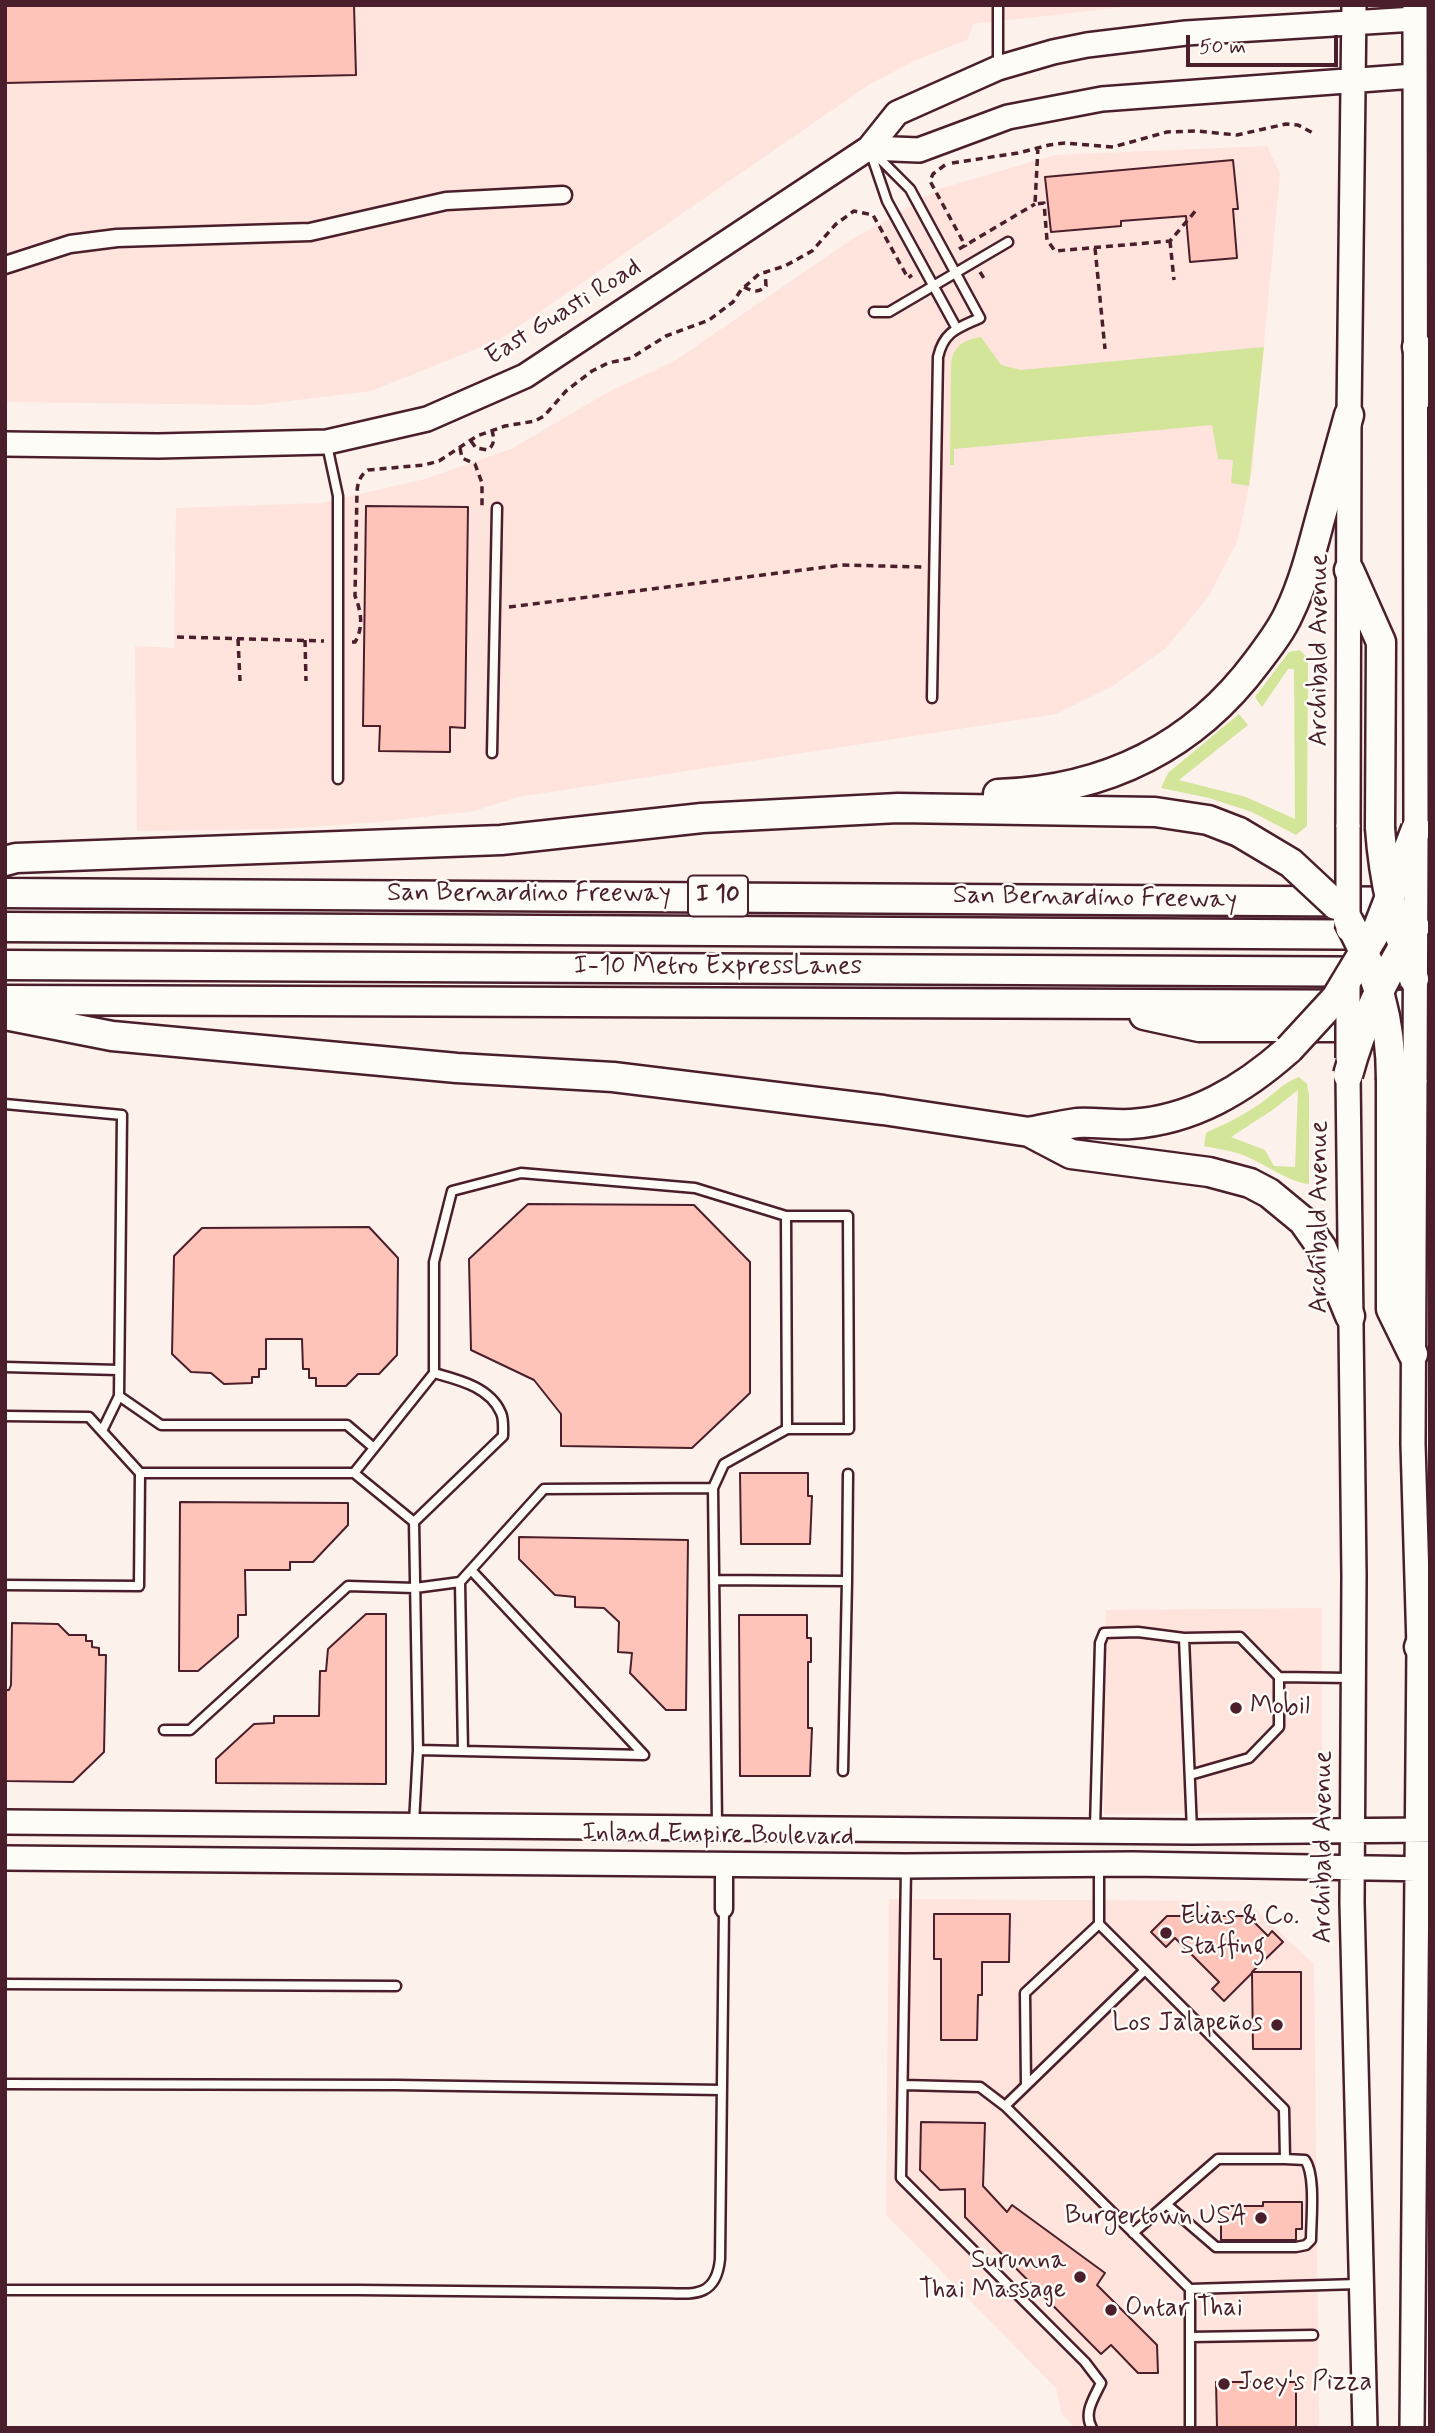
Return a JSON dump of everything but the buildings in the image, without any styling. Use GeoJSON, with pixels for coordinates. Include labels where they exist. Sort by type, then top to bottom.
{"type":"FeatureCollection","features":[{"type":"Feature","properties":{"kind":"highway"},"geometry":{"type":"LineString","coordinates":[[1417,347],[1430,393]]}},
{"type":"Feature","properties":{"kind":"highway"},"geometry":{"type":"LineString","coordinates":[[898,808],[956,795],[1004,794],[1049,788],[1105,775],[1139,763],[1202,722],[1242,683],[1289,614],[1306,572],[1349,415]]}},
{"type":"Feature","properties":{"kind":"highway"},"geometry":{"type":"LineString","coordinates":[[5,1000],[1430,1005],[1422,975],[1419,929],[1390,902],[1384,875],[1380,828],[1381,642],[1349,570]]}},
{"type":"Feature","properties":{"kind":"highway"},"geometry":{"type":"LineString","coordinates":[[5,861],[16,858],[500,840],[702,818],[898,808],[1155,812],[1208,820],[1239,832],[1291,863],[1336,905],[1348,920],[1381,992],[1388,1035],[1403,1080],[1391,1309],[1413,1354]]}},
{"type":"Feature","properties":{"kind":"highway"},"geometry":{"type":"LineString","coordinates":[[1029,1132],[1078,1123],[1134,1124],[1179,1115],[1218,1101],[1241,1088],[1289,1049],[1336,998],[1390,902],[1416,828]]}},
{"type":"Feature","properties":{"kind":"highway","name":"San Bernardino Freeway"},"geometry":{"type":"LineString","coordinates":[[5,893],[1430,902]]}},
{"type":"Feature","properties":{"kind":"highway","name":"I-10 Metro ExpressLanes"},"geometry":{"type":"LineString","coordinates":[[5,927],[1419,929]]}},
{"type":"Feature","properties":{"kind":"highway"},"geometry":{"type":"LineString","coordinates":[[1348,1075],[1359,1036],[1381,992],[1419,929]]}},
{"type":"Feature","properties":{"kind":"highway","name":"I-10 Metro ExpressLanes"},"geometry":{"type":"LineString","coordinates":[[5,965],[1422,975]]}},
{"type":"Feature","properties":{"kind":"highway"},"geometry":{"type":"LineString","coordinates":[[1087,1003],[1199,1027],[1430,1027]]}},
{"type":"Feature","properties":{"kind":"highway"},"geometry":{"type":"LineString","coordinates":[[5,1015],[112,1036],[457,1068],[613,1077],[883,1110],[1029,1132],[1072,1154],[1209,1172],[1250,1183],[1269,1193],[1303,1222],[1322,1248],[1350,1315]]}},
{"type":"Feature","properties":{"kind":"highway"},"geometry":{"type":"LineString","coordinates":[[1419,1647],[1430,1619]]}},
{"type":"Feature","properties":{"kind":"main road","name":"East Guasti Road"},"geometry":{"type":"LineString","coordinates":[[5,444],[158,446],[327,442],[427,419],[525,376],[869,148],[897,113],[998,68],[1052,52],[1140,37],[1353,15],[1415,12]]}},
{"type":"Feature","properties":{"kind":"main road"},"geometry":{"type":"LineString","coordinates":[[1415,12],[1416,828],[1419,929]]}},
{"type":"Feature","properties":{"kind":"main road","name":"Archibald Avenue"},"geometry":{"type":"LineString","coordinates":[[1353,15],[1348,827],[1354,1868],[1352,1903],[1365,2428]]}},
{"type":"Feature","properties":{"kind":"main road"},"geometry":{"type":"LineString","coordinates":[[869,148],[919,150],[1008,117],[1102,99],[1414,76]]}},
{"type":"Feature","properties":{"kind":"main road"},"geometry":{"type":"LineString","coordinates":[[1403,1080],[1422,975]]}},
{"type":"Feature","properties":{"kind":"main road"},"geometry":{"type":"LineString","coordinates":[[1412,2428],[1418,2332],[1423,1869],[1413,1354]]}},
{"type":"Feature","properties":{"kind":"main road","name":"Inland Empire Boulevard"},"geometry":{"type":"LineString","coordinates":[[5,1822],[1192,1832],[1423,1830]]}},
{"type":"Feature","properties":{"kind":"main road","name":"Inland Empire Boulevard"},"geometry":{"type":"LineString","coordinates":[[5,1858],[906,1866],[1099,1864],[1423,1869]]}},
{"type":"Feature","properties":{"kind":"street"},"geometry":{"type":"LineString","coordinates":[[5,265],[69,244],[117,238],[310,232],[446,201],[563,195]]}},
{"type":"Feature","properties":{"kind":"street"},"geometry":{"type":"LineString","coordinates":[[723,1909],[724,1863]]}},
{"type":"Feature","properties":{"kind":"lane"},"geometry":{"type":"LineString","coordinates":[[998,5],[998,68]]}},
{"type":"Feature","properties":{"kind":"lane"},"geometry":{"type":"LineString","coordinates":[[869,148],[910,189],[980,318],[948,334],[938,357],[932,698]]}},
{"type":"Feature","properties":{"kind":"lane"},"geometry":{"type":"LineString","coordinates":[[869,148],[887,201],[957,329]]}},
{"type":"Feature","properties":{"kind":"lane"},"geometry":{"type":"LineString","coordinates":[[874,312],[889,312],[1008,242]]}},
{"type":"Feature","properties":{"kind":"lane"},"geometry":{"type":"LineString","coordinates":[[327,442],[338,496],[338,779]]}},
{"type":"Feature","properties":{"kind":"lane"},"geometry":{"type":"LineString","coordinates":[[492,754],[497,508]]}},
{"type":"Feature","properties":{"kind":"lane"},"geometry":{"type":"LineString","coordinates":[[5,1104],[122,1115],[119,1396],[102,1431]]}},
{"type":"Feature","properties":{"kind":"lane"},"geometry":{"type":"LineString","coordinates":[[354,1473],[434,1373],[434,1262],[452,1191],[521,1173],[695,1188],[786,1216],[848,1216],[849,1429],[787,1429],[723,1464],[713,1488],[717,1827]]}},
{"type":"Feature","properties":{"kind":"lane"},"geometry":{"type":"LineString","coordinates":[[786,1216],[787,1429]]}},
{"type":"Feature","properties":{"kind":"lane"},"geometry":{"type":"LineString","coordinates":[[5,1367],[118,1370]]}},
{"type":"Feature","properties":{"kind":"lane"},"geometry":{"type":"LineString","coordinates":[[414,1825],[418,1750],[414,1522],[502,1436],[502,1415],[488,1394],[458,1380],[434,1373]]}},
{"type":"Feature","properties":{"kind":"lane"},"geometry":{"type":"LineString","coordinates":[[119,1396],[161,1424],[347,1425],[374,1448]]}},
{"type":"Feature","properties":{"kind":"lane"},"geometry":{"type":"LineString","coordinates":[[5,1416],[89,1417],[140,1473],[139,1586],[5,1585]]}},
{"type":"Feature","properties":{"kind":"lane"},"geometry":{"type":"LineString","coordinates":[[140,1473],[354,1473],[414,1522]]}},
{"type":"Feature","properties":{"kind":"lane"},"geometry":{"type":"LineString","coordinates":[[843,1771],[848,1474]]}},
{"type":"Feature","properties":{"kind":"lane"},"geometry":{"type":"LineString","coordinates":[[164,1730],[190,1730],[348,1586],[415,1588],[460,1582],[544,1489],[713,1488]]}},
{"type":"Feature","properties":{"kind":"lane"},"geometry":{"type":"LineString","coordinates":[[418,1750],[644,1755],[471,1570]]}},
{"type":"Feature","properties":{"kind":"lane"},"geometry":{"type":"LineString","coordinates":[[715,1580],[847,1581]]}},
{"type":"Feature","properties":{"kind":"lane"},"geometry":{"type":"LineString","coordinates":[[460,1582],[463,1751]]}},
{"type":"Feature","properties":{"kind":"lane"},"geometry":{"type":"LineString","coordinates":[[1095,1831],[1100,1643],[1104,1633],[1138,1632],[1184,1638],[1240,1637],[1279,1677],[1279,1727],[1249,1758],[1190,1775]]}},
{"type":"Feature","properties":{"kind":"lane"},"geometry":{"type":"LineString","coordinates":[[1184,1638],[1192,1832]]}},
{"type":"Feature","properties":{"kind":"lane"},"geometry":{"type":"LineString","coordinates":[[1279,1677],[1353,1678]]}},
{"type":"Feature","properties":{"kind":"lane"},"geometry":{"type":"LineString","coordinates":[[1099,1864],[1099,1924],[1284,2109],[1284,2159]]}},
{"type":"Feature","properties":{"kind":"lane"},"geometry":{"type":"LineString","coordinates":[[906,1866],[901,2178],[1085,2362],[1101,2383],[1088,2410],[1088,2421],[1092,2428]]}},
{"type":"Feature","properties":{"kind":"lane"},"geometry":{"type":"LineString","coordinates":[[5,2290],[694,2293],[706,2289],[716,2281],[720,2259],[723,1909]]}},
{"type":"Feature","properties":{"kind":"lane"},"geometry":{"type":"LineString","coordinates":[[1026,2085],[1025,1993],[1099,1924]]}},
{"type":"Feature","properties":{"kind":"lane"},"geometry":{"type":"LineString","coordinates":[[1005,2106],[1145,1970]]}},
{"type":"Feature","properties":{"kind":"lane"},"geometry":{"type":"LineString","coordinates":[[5,1984],[396,1986]]}},
{"type":"Feature","properties":{"kind":"lane"},"geometry":{"type":"LineString","coordinates":[[5,2084],[396,2085],[721,2090]]}},
{"type":"Feature","properties":{"kind":"lane"},"geometry":{"type":"LineString","coordinates":[[904,2085],[980,2087],[1005,2106],[1190,2289],[1190,2428]]}},
{"type":"Feature","properties":{"kind":"lane"},"geometry":{"type":"LineString","coordinates":[[1133,2233],[1166,2204],[1218,2159],[1284,2159],[1306,2160],[1309,2163],[1311,2240],[1296,2248],[1216,2247],[1166,2204]]}},
{"type":"Feature","properties":{"kind":"lane"},"geometry":{"type":"LineString","coordinates":[[1190,2289],[1362,2284]]}},
{"type":"Feature","properties":{"kind":"lane"},"geometry":{"type":"LineString","coordinates":[[1190,2337],[1313,2336]]}},
{"type":"Feature","properties":{"kind":"path"},"geometry":{"type":"LineString","coordinates":[[985,280],[930,181],[933,174],[943,166],[1065,143],[1113,147],[1167,132],[1197,131],[1237,135],[1286,124],[1298,125],[1313,133]]}},
{"type":"Feature","properties":{"kind":"path"},"geometry":{"type":"LineString","coordinates":[[1035,204],[1038,147]]}},
{"type":"Feature","properties":{"kind":"path"},"geometry":{"type":"LineString","coordinates":[[947,256],[1035,204],[1044,203],[1047,240],[1055,251],[1170,241],[1198,208]]}},
{"type":"Feature","properties":{"kind":"path"},"geometry":{"type":"LineString","coordinates":[[177,637],[355,642],[360,633],[361,609],[355,596],[357,491],[362,474],[368,470],[424,466],[439,461],[470,440],[492,430],[535,421],[544,416],[566,391],[592,371],[608,363],[631,358],[666,336],[709,320],[733,302],[744,287],[765,271],[785,266],[812,251],[836,224],[854,211],[873,215],[908,278],[924,269]]}},
{"type":"Feature","properties":{"kind":"path"},"geometry":{"type":"LineString","coordinates":[[1170,241],[1174,280]]}},
{"type":"Feature","properties":{"kind":"path"},"geometry":{"type":"LineString","coordinates":[[1096,248],[1105,349]]}},
{"type":"Feature","properties":{"kind":"path"},"geometry":{"type":"LineString","coordinates":[[744,287],[755,292],[762,290],[766,286],[765,271]]}},
{"type":"Feature","properties":{"kind":"path"},"geometry":{"type":"LineString","coordinates":[[470,440],[476,448],[488,450],[494,441],[492,430]]}},
{"type":"Feature","properties":{"kind":"path"},"geometry":{"type":"LineString","coordinates":[[460,448],[462,458],[475,464],[482,483],[482,508]]}},
{"type":"Feature","properties":{"kind":"path"},"geometry":{"type":"LineString","coordinates":[[495,609],[842,565],[934,567]]}},
{"type":"Feature","properties":{"kind":"path"},"geometry":{"type":"LineString","coordinates":[[238,639],[240,681]]}},
{"type":"Feature","properties":{"kind":"path"},"geometry":{"type":"LineString","coordinates":[[305,640],[306,681]]}},
{"type":"Feature","properties":{"kind":"shaded area"},"geometry":{"type":"Polygon","coordinates":[[[5,5],[1142,5],[973,24],[967,40],[916,60],[870,84],[499,340],[371,391],[257,405],[5,402],[5,5]]]}},
{"type":"Feature","properties":{"kind":"shaded area"},"geometry":{"type":"Polygon","coordinates":[[[1267,146],[1280,174],[1252,471],[1238,540],[1209,596],[1166,648],[1111,687],[1056,714],[518,797],[474,811],[379,822],[279,829],[137,831],[135,646],[174,648],[176,508],[321,503],[425,479],[511,449],[610,391],[673,362],[848,242],[939,189],[1055,155],[1267,146]]]}},
{"type":"Feature","properties":{"kind":"shaded area"},"geometry":{"type":"Polygon","coordinates":[[[1322,1608],[1322,1813],[1104,1814],[1106,1610],[1322,1608]]]}},
{"type":"Feature","properties":{"kind":"shaded area"},"geometry":{"type":"Polygon","coordinates":[[[889,1899],[1247,1901],[1314,1964],[1319,2428],[1075,2428],[1062,2414],[1056,2388],[886,2215],[889,1899]]]}},
{"type":"Feature","properties":{"kind":"green space"},"geometry":{"type":"Polygon","coordinates":[[[981,337],[1001,365],[1021,370],[1264,347],[1249,486],[1231,483],[1233,460],[1218,459],[1212,425],[954,449],[954,465],[950,465],[952,357],[960,345],[981,337]]]}},
{"type":"Feature","properties":{"kind":"green space"},"geometry":{"type":"Polygon","coordinates":[[[1300,650],[1308,659],[1307,826],[1296,835],[1252,812],[1209,798],[1161,788],[1168,773],[1239,714],[1248,725],[1179,780],[1246,797],[1295,819],[1294,669],[1288,669],[1262,707],[1255,697],[1289,652],[1300,650]]]}},
{"type":"Feature","properties":{"kind":"green space"},"geometry":{"type":"Polygon","coordinates":[[[1299,1077],[1307,1084],[1309,1095],[1309,1184],[1286,1177],[1243,1155],[1204,1146],[1206,1133],[1266,1100],[1299,1077]],[[1298,1090],[1231,1137],[1265,1150],[1274,1166],[1295,1167],[1298,1090]]]}},
{"type":"Feature","properties":{"kind":"place","name":"Mobil"},"geometry":{"type":"Point","coordinates":[1236,1708]}},
{"type":"Feature","properties":{"kind":"place","name":"Elias & Co. Staffing"},"geometry":{"type":"Point","coordinates":[1166,1933]}},
{"type":"Feature","properties":{"kind":"place","name":"Los Jalapeños"},"geometry":{"type":"Point","coordinates":[1277,2025]}},
{"type":"Feature","properties":{"kind":"place","name":"Burgertown USA"},"geometry":{"type":"Point","coordinates":[1261,2218]}},
{"type":"Feature","properties":{"kind":"place","name":"Surunna Thai Massage"},"geometry":{"type":"Point","coordinates":[1080,2277]}},
{"type":"Feature","properties":{"kind":"place","name":"Ontar Thai"},"geometry":{"type":"Point","coordinates":[1111,2310]}},
{"type":"Feature","properties":{"kind":"place","name":"Joey's Pizza"},"geometry":{"type":"Point","coordinates":[1224,2384]}}]}
